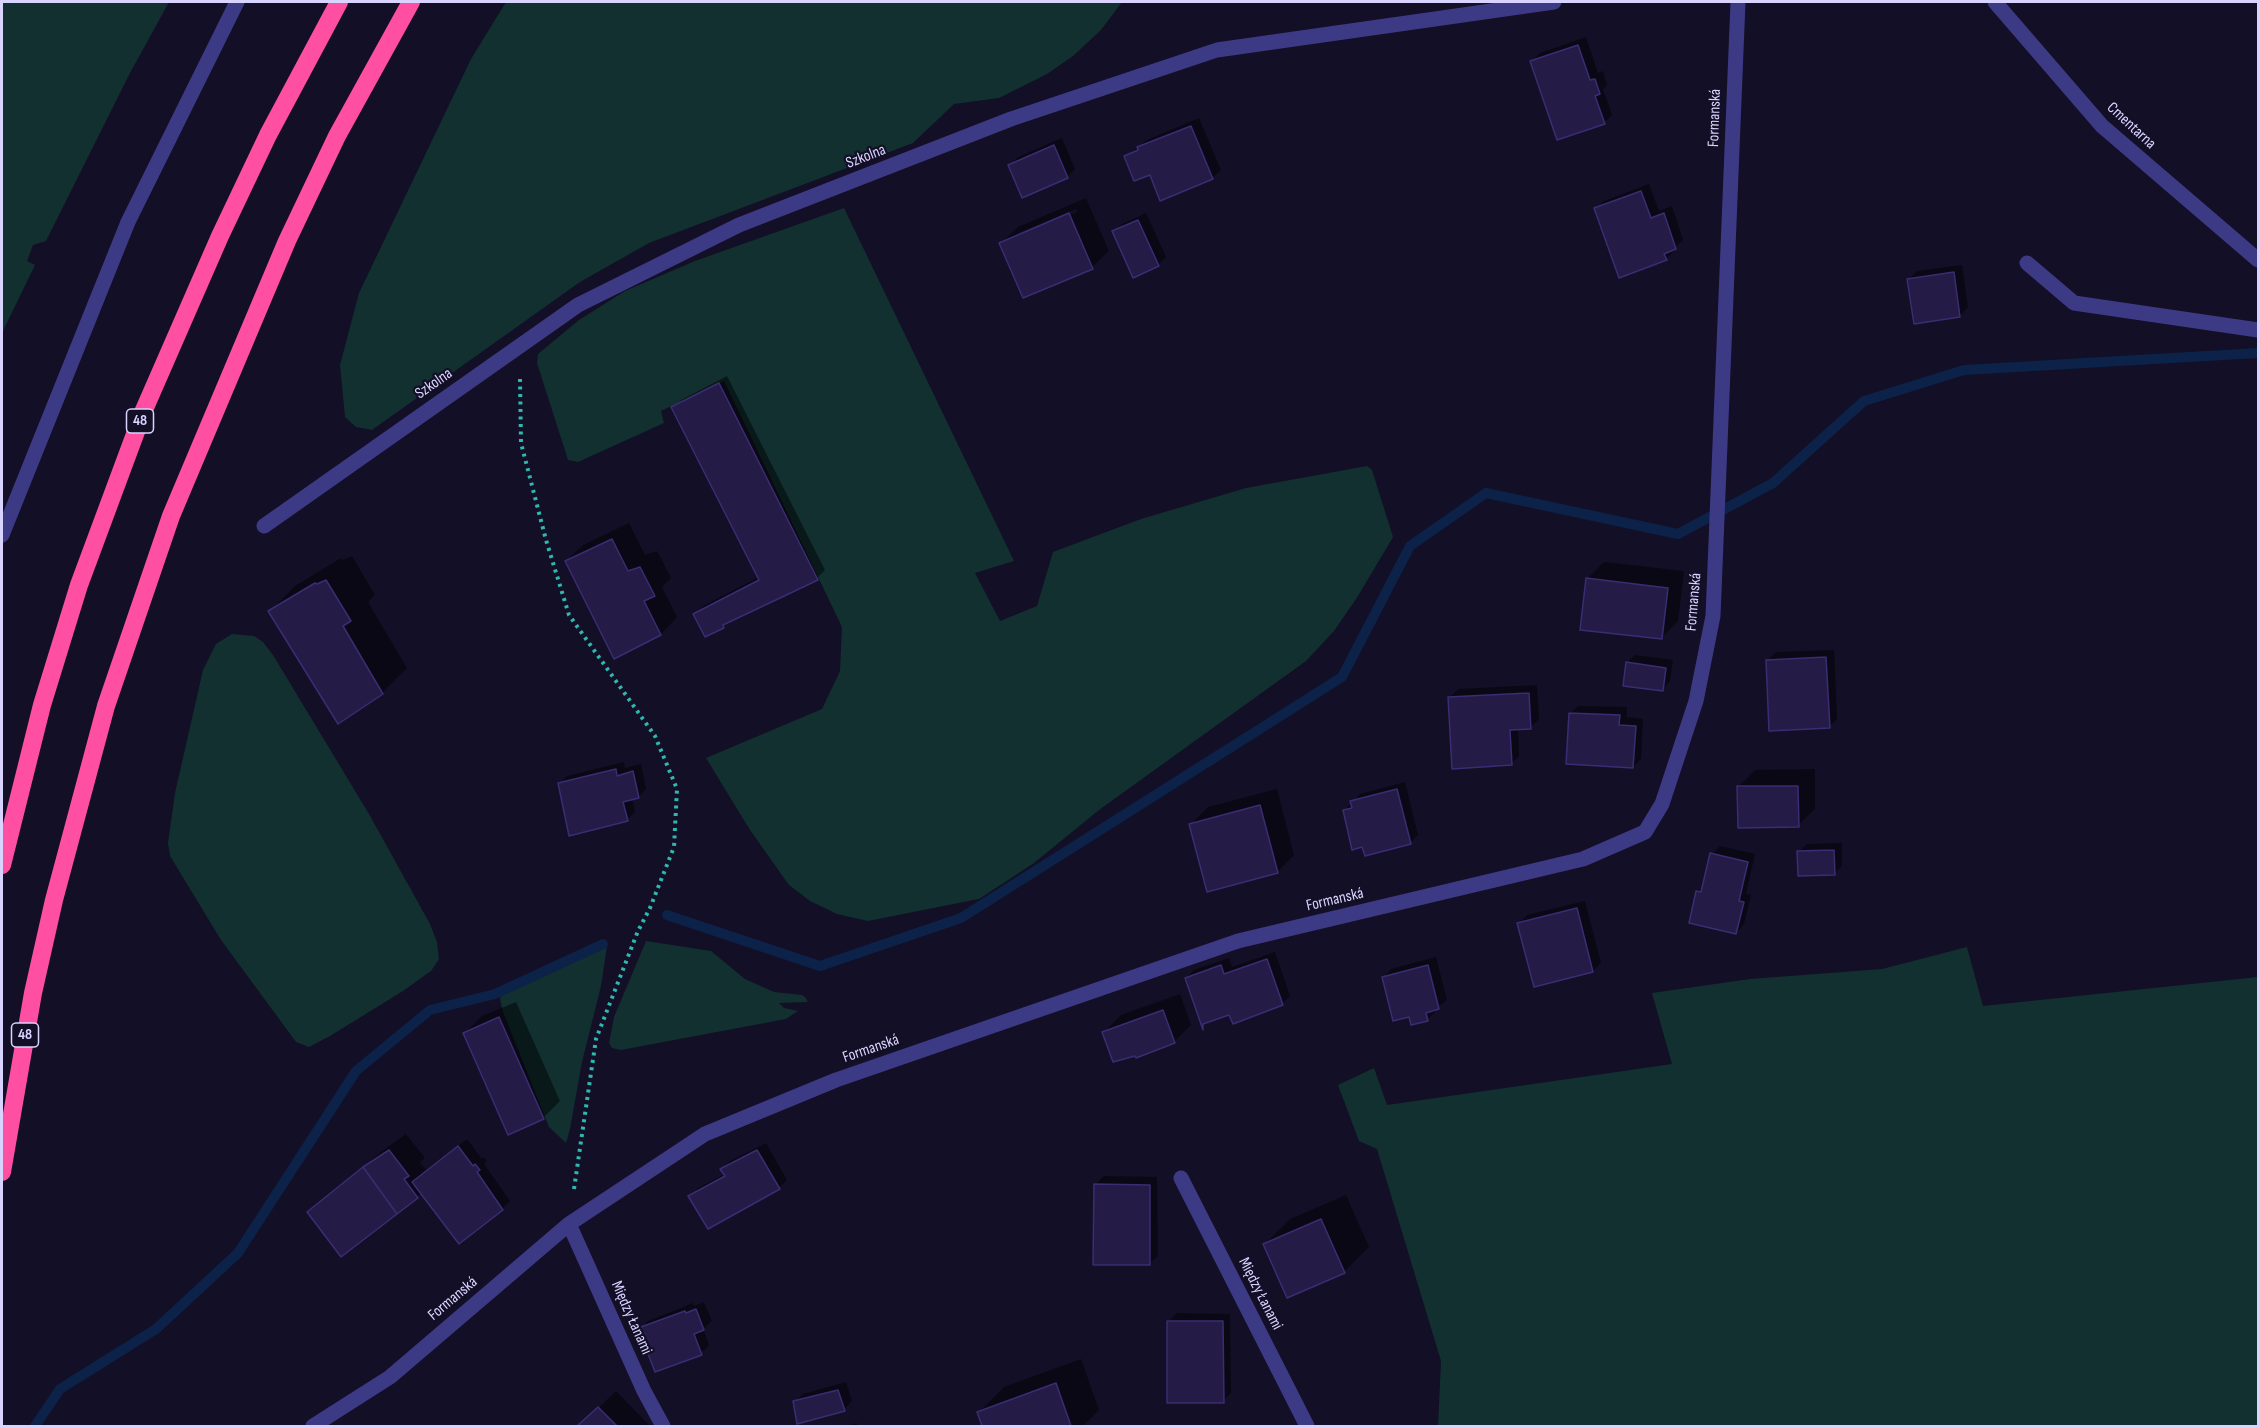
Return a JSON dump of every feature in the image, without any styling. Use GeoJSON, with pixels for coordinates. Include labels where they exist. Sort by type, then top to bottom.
{"type":"FeatureCollection","features":[{"type":"Feature","properties":{"kind":"highway","name":"48"},"geometry":{"type":"LineString","coordinates":[[2,865],[49,683],[79,585],[136,430],[220,236],[268,135],[339,2]]}},
{"type":"Feature","properties":{"kind":"highway","name":"48"},"geometry":{"type":"LineString","coordinates":[[2,1172],[33,993],[54,900],[106,706],[171,516],[287,241],[337,136],[411,2]]}},
{"type":"Feature","properties":{"kind":"street"},"geometry":{"type":"LineString","coordinates":[[2,535],[128,222],[237,2]]}},
{"type":"Feature","properties":{"kind":"street","name":"Szkolna"},"geometry":{"type":"LineString","coordinates":[[264,526],[578,304],[739,225],[1011,119],[1217,50],[1554,2]]}},
{"type":"Feature","properties":{"kind":"street","name":"Cmentarna"},"geometry":{"type":"LineString","coordinates":[[1995,2],[2102,126],[2259,260]]}},
{"type":"Feature","properties":{"kind":"street","name":"Formanská"},"geometry":{"type":"LineString","coordinates":[[313,1426],[390,1377],[569,1224],[705,1134],[836,1080],[1238,941],[1583,859],[1645,832],[1662,804],[1696,701],[1713,616],[1734,3]]}},
{"type":"Feature","properties":{"kind":"street"},"geometry":{"type":"LineString","coordinates":[[2027,263],[2074,303],[2259,330]]}},
{"type":"Feature","properties":{"kind":"street","name":"Między Łanami"},"geometry":{"type":"LineString","coordinates":[[1182,1178],[1307,1426]]}},
{"type":"Feature","properties":{"kind":"street","name":"Między Łanami"},"geometry":{"type":"LineString","coordinates":[[569,1224],[644,1391],[663,1426]]}},
{"type":"Feature","properties":{"kind":"path"},"geometry":{"type":"LineString","coordinates":[[519,346],[521,443],[546,540],[569,615],[655,736],[677,789],[674,847],[650,908],[638,930],[596,1039],[569,1224]]}},
{"type":"Feature","properties":{"kind":"green space"},"geometry":{"type":"Polygon","coordinates":[[[2,2],[169,2],[130,73],[46,241],[33,245],[27,261],[35,265],[2,333],[2,2]]]}},
{"type":"Feature","properties":{"kind":"green space"},"geometry":{"type":"Polygon","coordinates":[[[506,2],[1122,2],[1101,30],[1073,56],[1047,74],[999,98],[954,104],[913,143],[649,243],[580,282],[372,430],[356,427],[345,417],[340,365],[359,293],[471,59],[506,2]]]}},
{"type":"Feature","properties":{"kind":"green space"},"geometry":{"type":"Polygon","coordinates":[[[844,208],[1014,561],[975,573],[1000,621],[1037,606],[1053,552],[1141,519],[1246,488],[1367,466],[1372,470],[1393,537],[1334,631],[1306,661],[1099,810],[1034,863],[979,899],[868,921],[837,914],[810,901],[789,885],[750,830],[706,758],[822,709],[840,671],[842,627],[724,381],[661,411],[664,423],[578,462],[568,460],[537,363],[538,354],[579,320],[625,291],[695,261],[844,208]]]}},
{"type":"Feature","properties":{"kind":"green space"},"geometry":{"type":"Polygon","coordinates":[[[232,634],[254,636],[263,642],[273,655],[369,814],[430,924],[437,942],[439,959],[431,971],[403,991],[309,1047],[296,1042],[221,940],[170,856],[168,843],[175,793],[203,670],[216,644],[232,634]]]}},
{"type":"Feature","properties":{"kind":"green space"},"geometry":{"type":"Polygon","coordinates":[[[646,941],[711,951],[745,979],[774,992],[802,995],[808,1002],[779,1003],[784,1008],[798,1011],[786,1019],[621,1050],[612,1048],[609,1043],[614,1017],[646,941]]]}},
{"type":"Feature","properties":{"kind":"green space"},"geometry":{"type":"Polygon","coordinates":[[[600,946],[607,946],[601,986],[582,1062],[566,1143],[549,1127],[503,1012],[500,999],[501,994],[600,946]]]}},
{"type":"Feature","properties":{"kind":"green space"},"geometry":{"type":"Polygon","coordinates":[[[1967,947],[1983,1006],[2258,977],[2258,1426],[1438,1426],[1441,1361],[1377,1149],[1359,1141],[1338,1085],[1374,1068],[1387,1105],[1672,1064],[1652,993],[1750,979],[1882,969],[1967,947]]]}},
{"type":"Feature","properties":{"kind":"building"},"geometry":{"type":"Polygon","coordinates":[[[1578,45],[1590,80],[1595,79],[1600,94],[1595,96],[1605,124],[1557,140],[1530,61],[1578,45]]]}},
{"type":"Feature","properties":{"kind":"building"},"geometry":{"type":"Polygon","coordinates":[[[1191,126],[1213,179],[1160,201],[1150,175],[1134,181],[1124,156],[1138,150],[1137,147],[1191,126]]]}},
{"type":"Feature","properties":{"kind":"building"},"geometry":{"type":"Polygon","coordinates":[[[1054,145],[1068,178],[1022,198],[1008,165],[1054,145]]]}},
{"type":"Feature","properties":{"kind":"building"},"geometry":{"type":"Polygon","coordinates":[[[1641,191],[1651,218],[1664,213],[1676,249],[1664,254],[1667,260],[1619,278],[1594,208],[1641,191]]]}},
{"type":"Feature","properties":{"kind":"building"},"geometry":{"type":"Polygon","coordinates":[[[1069,213],[1093,269],[1023,298],[999,243],[1069,213]]]}},
{"type":"Feature","properties":{"kind":"building"},"geometry":{"type":"Polygon","coordinates":[[[1138,220],[1159,266],[1133,278],[1112,231],[1138,220]]]}},
{"type":"Feature","properties":{"kind":"building"},"geometry":{"type":"Polygon","coordinates":[[[1954,272],[1960,317],[1914,324],[1907,279],[1954,272]]]}},
{"type":"Feature","properties":{"kind":"building"},"geometry":{"type":"Polygon","coordinates":[[[719,383],[818,580],[723,625],[724,628],[705,637],[693,614],[759,580],[671,407],[719,383]]]}},
{"type":"Feature","properties":{"kind":"building"},"geometry":{"type":"Polygon","coordinates":[[[612,539],[628,571],[640,567],[655,596],[644,601],[661,635],[614,659],[565,561],[612,539]]]}},
{"type":"Feature","properties":{"kind":"building"},"geometry":{"type":"Polygon","coordinates":[[[1586,578],[1668,588],[1662,639],[1580,630],[1586,578]]]}},
{"type":"Feature","properties":{"kind":"building"},"geometry":{"type":"Polygon","coordinates":[[[326,580],[351,621],[343,626],[383,694],[338,724],[268,611],[315,583],[326,580]]]}},
{"type":"Feature","properties":{"kind":"building"},"geometry":{"type":"Polygon","coordinates":[[[1826,657],[1830,728],[1769,731],[1766,660],[1826,657]]]}},
{"type":"Feature","properties":{"kind":"building"},"geometry":{"type":"Polygon","coordinates":[[[1626,662],[1666,668],[1663,691],[1623,686],[1626,662]]]}},
{"type":"Feature","properties":{"kind":"building"},"geometry":{"type":"Polygon","coordinates":[[[1529,693],[1531,729],[1510,730],[1512,765],[1452,769],[1448,697],[1529,693]]]}},
{"type":"Feature","properties":{"kind":"building"},"geometry":{"type":"Polygon","coordinates":[[[1569,713],[1620,715],[1619,725],[1636,726],[1633,768],[1566,764],[1569,713]]]}},
{"type":"Feature","properties":{"kind":"building"},"geometry":{"type":"Polygon","coordinates":[[[616,769],[617,776],[633,771],[639,798],[623,802],[628,821],[569,836],[558,783],[616,769]]]}},
{"type":"Feature","properties":{"kind":"building"},"geometry":{"type":"Polygon","coordinates":[[[1737,786],[1798,786],[1799,827],[1738,828],[1737,786]]]}},
{"type":"Feature","properties":{"kind":"building"},"geometry":{"type":"Polygon","coordinates":[[[1397,789],[1411,844],[1365,856],[1362,847],[1352,850],[1343,810],[1352,808],[1350,801],[1397,789]]]}},
{"type":"Feature","properties":{"kind":"building"},"geometry":{"type":"Polygon","coordinates":[[[1260,805],[1278,873],[1207,892],[1189,824],[1260,805]]]}},
{"type":"Feature","properties":{"kind":"building"},"geometry":{"type":"Polygon","coordinates":[[[1834,850],[1835,875],[1798,876],[1797,851],[1834,850]]]}},
{"type":"Feature","properties":{"kind":"building"},"geometry":{"type":"Polygon","coordinates":[[[1710,853],[1748,862],[1739,901],[1744,902],[1736,934],[1689,923],[1696,891],[1701,892],[1710,853]]]}},
{"type":"Feature","properties":{"kind":"building"},"geometry":{"type":"Polygon","coordinates":[[[1577,908],[1593,972],[1534,987],[1517,923],[1577,908]]]}},
{"type":"Feature","properties":{"kind":"building"},"geometry":{"type":"Polygon","coordinates":[[[1267,959],[1283,1005],[1233,1024],[1229,1015],[1203,1024],[1203,1030],[1185,978],[1221,965],[1224,974],[1267,959]]]}},
{"type":"Feature","properties":{"kind":"building"},"geometry":{"type":"Polygon","coordinates":[[[1428,965],[1439,1009],[1426,1013],[1428,1021],[1411,1025],[1409,1017],[1393,1021],[1382,977],[1428,965]]]}},
{"type":"Feature","properties":{"kind":"building"},"geometry":{"type":"Polygon","coordinates":[[[1163,1010],[1175,1043],[1136,1058],[1135,1056],[1113,1062],[1102,1032],[1163,1010]]]}},
{"type":"Feature","properties":{"kind":"building"},"geometry":{"type":"Polygon","coordinates":[[[499,1017],[544,1119],[508,1135],[463,1033],[499,1017]]]}},
{"type":"Feature","properties":{"kind":"building"},"geometry":{"type":"Polygon","coordinates":[[[458,1146],[473,1166],[475,1164],[480,1170],[477,1172],[503,1210],[459,1244],[412,1182],[458,1146]]]}},
{"type":"Feature","properties":{"kind":"building"},"geometry":{"type":"Polygon","coordinates":[[[389,1150],[409,1176],[404,1179],[418,1198],[397,1214],[363,1167],[389,1150]]]}},
{"type":"Feature","properties":{"kind":"building"},"geometry":{"type":"Polygon","coordinates":[[[757,1150],[780,1189],[708,1229],[688,1196],[725,1176],[720,1169],[757,1150]]]}},
{"type":"Feature","properties":{"kind":"building"},"geometry":{"type":"Polygon","coordinates":[[[363,1167],[397,1214],[341,1257],[307,1212],[363,1167]]]}},
{"type":"Feature","properties":{"kind":"building"},"geometry":{"type":"Polygon","coordinates":[[[1094,1184],[1150,1185],[1150,1265],[1093,1265],[1094,1184]]]}},
{"type":"Feature","properties":{"kind":"building"},"geometry":{"type":"Polygon","coordinates":[[[1321,1219],[1345,1273],[1287,1298],[1263,1244],[1321,1219]]]}},
{"type":"Feature","properties":{"kind":"building"},"geometry":{"type":"Polygon","coordinates":[[[696,1309],[704,1330],[694,1334],[702,1355],[655,1372],[638,1328],[696,1309]]]}},
{"type":"Feature","properties":{"kind":"building"},"geometry":{"type":"Polygon","coordinates":[[[1167,1321],[1223,1321],[1224,1403],[1167,1403],[1167,1321]]]}},
{"type":"Feature","properties":{"kind":"building"},"geometry":{"type":"Polygon","coordinates":[[[1056,1383],[1071,1426],[982,1426],[977,1412],[1056,1383]]]}},
{"type":"Feature","properties":{"kind":"building"},"geometry":{"type":"Polygon","coordinates":[[[838,1390],[845,1411],[797,1424],[793,1401],[838,1390]]]}},
{"type":"Feature","properties":{"kind":"building"},"geometry":{"type":"Polygon","coordinates":[[[598,1407],[617,1426],[577,1426],[598,1407]]]}},
{"type":"Feature","properties":{"kind":"waterway"},"geometry":{"type":"LineString","coordinates":[[667,915],[820,966],[961,918],[1342,677],[1410,546],[1486,493],[1678,534],[1773,483],[1864,401],[1964,370],[2258,353]]}},
{"type":"Feature","properties":{"kind":"waterway"},"geometry":{"type":"LineString","coordinates":[[35,1426],[60,1389],[156,1329],[238,1253],[356,1071],[430,1010],[495,994],[603,944]]}}]}
